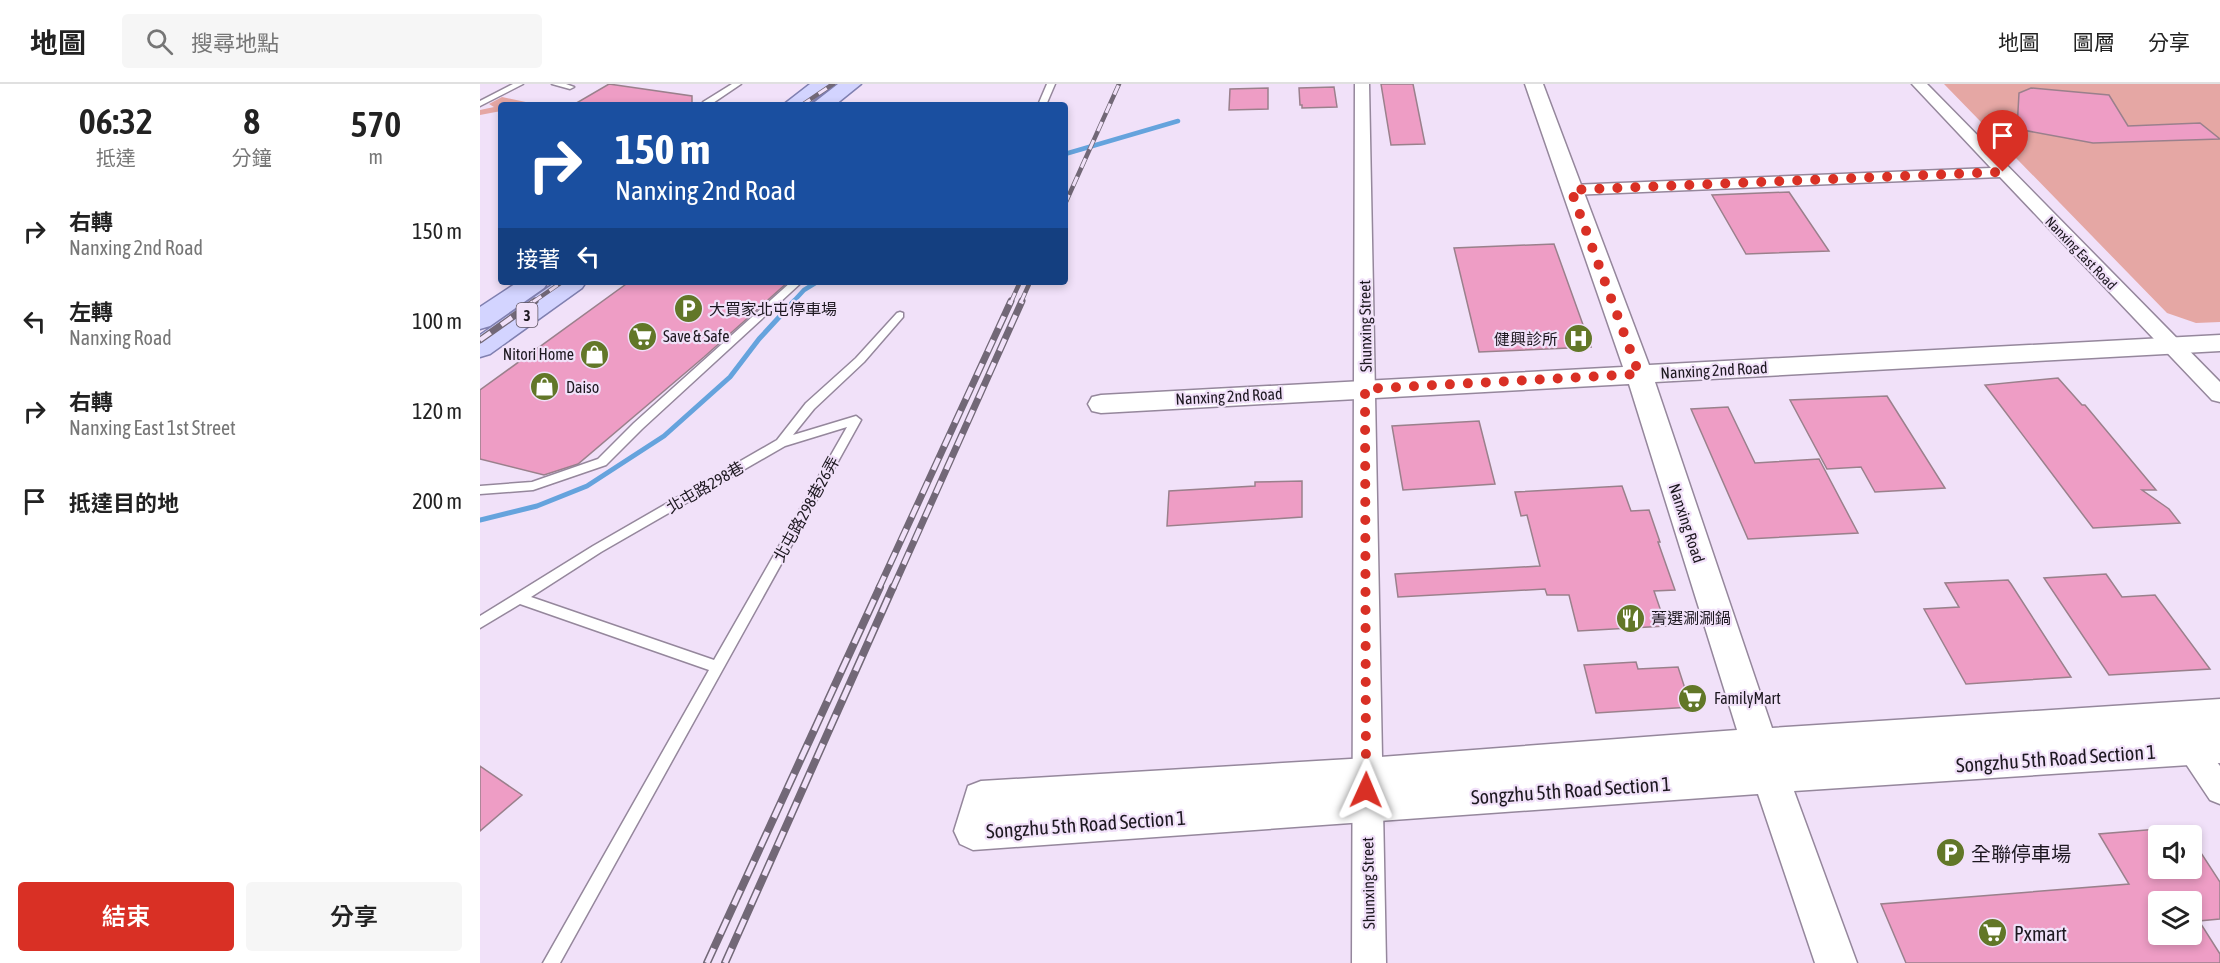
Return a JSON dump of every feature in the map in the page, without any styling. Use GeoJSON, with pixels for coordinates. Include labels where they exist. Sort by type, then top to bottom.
{"type":"FeatureCollection","features":[{"type":"Feature","properties":{"kind":"main road"},"geometry":{"type":"LineString","coordinates":[[796,102],[823,84]]}},
{"type":"Feature","properties":{"kind":"main road"},"geometry":{"type":"LineString","coordinates":[[825,102],[851,84]]}},
{"type":"Feature","properties":{"kind":"main road","name":"3"},"geometry":{"type":"LineString","coordinates":[[480,320],[531,285]]}},
{"type":"Feature","properties":{"kind":"main road","name":"3"},"geometry":{"type":"LineString","coordinates":[[480,348],[569,285]]}},
{"type":"Feature","properties":{"kind":"street","name":"Shunxing Street"},"geometry":{"type":"LineString","coordinates":[[1362,84],[1369,963]]}},
{"type":"Feature","properties":{"kind":"street","name":"Nanxing Road"},"geometry":{"type":"LineString","coordinates":[[1534,84],[1639,374],[1765,761],[1836,963]]}},
{"type":"Feature","properties":{"kind":"street","name":"Nanxing East Road"},"geometry":{"type":"LineString","coordinates":[[1918,84],[2220,395]]}},
{"type":"Feature","properties":{"kind":"street"},"geometry":{"type":"LineString","coordinates":[[1571,190],[2003,172]]}},
{"type":"Feature","properties":{"kind":"street","name":"Nanxing 2nd Road"},"geometry":{"type":"LineString","coordinates":[[1101,404],[2220,343]]}},
{"type":"Feature","properties":{"kind":"street","name":"Songzhu 5th Road Section 1"},"geometry":{"type":"LineString","coordinates":[[1366,790],[981,799],[973,831],[1366,790],[1765,761],[2220,715]]}},
{"type":"Feature","properties":{"kind":"street"},"geometry":{"type":"LineString","coordinates":[[2205,748],[2220,790]]}},
{"type":"Feature","properties":{"kind":"street","name":"Songzhu 5th Road Section 1"},"geometry":{"type":"LineString","coordinates":[[1765,761],[2205,748]]}},
{"type":"Feature","properties":{"kind":"lane"},"geometry":{"type":"LineString","coordinates":[[480,104],[519,84]]}},
{"type":"Feature","properties":{"kind":"lane"},"geometry":{"type":"LineString","coordinates":[[556,84],[570,87]]}},
{"type":"Feature","properties":{"kind":"lane"},"geometry":{"type":"LineString","coordinates":[[709,102],[737,84]]}},
{"type":"Feature","properties":{"kind":"lane"},"geometry":{"type":"LineString","coordinates":[[1043,102],[1051,84]]}},
{"type":"Feature","properties":{"kind":"lane"},"geometry":{"type":"LineString","coordinates":[[480,490],[533,486],[602,462],[794,285]]}},
{"type":"Feature","properties":{"kind":"lane","name":"北屯路298巷"},"geometry":{"type":"LineString","coordinates":[[480,623],[518,598],[781,443],[810,406],[860,360],[900,315]]}},
{"type":"Feature","properties":{"kind":"lane","name":"北屯路298巷26弄"},"geometry":{"type":"LineString","coordinates":[[551,963],[856,420],[781,443]]}},
{"type":"Feature","properties":{"kind":"lane"},"geometry":{"type":"LineString","coordinates":[[518,598],[718,667]]}},
{"type":"Feature","properties":{"kind":"shaded area"},"geometry":{"type":"Polygon","coordinates":[[[1944,84],[2220,84],[2220,322],[2196,323],[2167,313],[1944,84]]]}},
{"type":"Feature","properties":{"kind":"shaded area"},"geometry":{"type":"Polygon","coordinates":[[[502,97],[526,102],[498,102],[498,112],[480,115],[480,110],[494,107],[489,104],[502,97]]]}},
{"type":"Feature","properties":{"kind":"building"},"geometry":{"type":"Polygon","coordinates":[[[609,84],[692,96],[692,102],[578,102],[609,84]]]}},
{"type":"Feature","properties":{"kind":"building"},"geometry":{"type":"Polygon","coordinates":[[[1381,84],[1413,84],[1425,144],[1391,145],[1381,84]]]}},
{"type":"Feature","properties":{"kind":"building"},"geometry":{"type":"Polygon","coordinates":[[[1334,87],[1337,107],[1302,108],[1300,105],[1299,88],[1334,87]]]}},
{"type":"Feature","properties":{"kind":"building"},"geometry":{"type":"Polygon","coordinates":[[[1268,88],[1268,109],[1229,110],[1230,89],[1268,88]]]}},
{"type":"Feature","properties":{"kind":"building"},"geometry":{"type":"Polygon","coordinates":[[[2031,88],[2109,95],[2128,126],[2200,123],[2220,139],[2093,143],[2017,129],[2019,93],[2031,88]]]}},
{"type":"Feature","properties":{"kind":"building"},"geometry":{"type":"Polygon","coordinates":[[[1789,192],[1829,251],[1746,254],[1712,195],[1789,192]]]}},
{"type":"Feature","properties":{"kind":"building"},"geometry":{"type":"Polygon","coordinates":[[[1554,244],[1591,347],[1479,352],[1454,248],[1554,244]]]}},
{"type":"Feature","properties":{"kind":"building","name":"Save & Safe"},"geometry":{"type":"Polygon","coordinates":[[[625,285],[785,285],[578,464],[544,475],[480,459],[480,390],[625,285]]]}},
{"type":"Feature","properties":{"kind":"building"},"geometry":{"type":"Polygon","coordinates":[[[2058,378],[2082,405],[2085,405],[2156,490],[2142,490],[2169,509],[2180,523],[2093,528],[1985,385],[2058,378]]]}},
{"type":"Feature","properties":{"kind":"building"},"geometry":{"type":"Polygon","coordinates":[[[1887,396],[1945,488],[1875,492],[1861,467],[1827,469],[1790,400],[1887,396]]]}},
{"type":"Feature","properties":{"kind":"building"},"geometry":{"type":"Polygon","coordinates":[[[1728,407],[1755,463],[1819,459],[1858,533],[1748,539],[1691,409],[1728,407]]]}},
{"type":"Feature","properties":{"kind":"building"},"geometry":{"type":"Polygon","coordinates":[[[1479,421],[1495,484],[1403,490],[1392,426],[1479,421]]]}},
{"type":"Feature","properties":{"kind":"building"},"geometry":{"type":"Polygon","coordinates":[[[1302,481],[1302,517],[1167,526],[1169,491],[1255,486],[1255,482],[1302,481]]]}},
{"type":"Feature","properties":{"kind":"building"},"geometry":{"type":"Polygon","coordinates":[[[1622,486],[1631,511],[1649,510],[1660,542],[1658,542],[1675,590],[1654,591],[1666,626],[1578,631],[1569,595],[1547,595],[1545,589],[1398,597],[1395,574],[1540,566],[1527,515],[1521,516],[1515,492],[1622,486]]]}},
{"type":"Feature","properties":{"kind":"building"},"geometry":{"type":"Polygon","coordinates":[[[2106,574],[2122,597],[2155,595],[2210,669],[2109,675],[2044,578],[2106,574]]]}},
{"type":"Feature","properties":{"kind":"building"},"geometry":{"type":"Polygon","coordinates":[[[2008,580],[2071,677],[1966,684],[1924,609],[1959,607],[1945,583],[2008,580]]]}},
{"type":"Feature","properties":{"kind":"building"},"geometry":{"type":"Polygon","coordinates":[[[1636,662],[1638,669],[1678,667],[1691,707],[1596,713],[1584,665],[1636,662]]]}},
{"type":"Feature","properties":{"kind":"building"},"geometry":{"type":"Polygon","coordinates":[[[480,766],[522,795],[480,831],[480,766]]]}},
{"type":"Feature","properties":{"kind":"building"},"geometry":{"type":"Polygon","coordinates":[[[2148,830],[2148,879],[2202,879],[2202,854],[2220,882],[2220,919],[2202,921],[2202,891],[2148,891],[2148,945],[2202,945],[2202,926],[2220,954],[2220,963],[1906,963],[1881,904],[2129,884],[2099,834],[2148,830]]]}},
{"type":"Feature","properties":{"kind":"waterway"},"geometry":{"type":"LineString","coordinates":[[1068,153],[1178,121]]}},
{"type":"Feature","properties":{"kind":"waterway"},"geometry":{"type":"LineString","coordinates":[[793,302],[812,285]]}},
{"type":"Feature","properties":{"kind":"waterway"},"geometry":{"type":"LineString","coordinates":[[480,520],[537,506],[587,486],[664,436],[730,377],[759,339],[794,301]]}},
{"type":"Feature","properties":{"kind":"railway"},"geometry":{"type":"LineString","coordinates":[[806,102],[833,84]]}},
{"type":"Feature","properties":{"kind":"railway"},"geometry":{"type":"LineString","coordinates":[[1068,197],[1119,84]]}},
{"type":"Feature","properties":{"kind":"railway"},"geometry":{"type":"LineString","coordinates":[[533,302],[558,285]]}},
{"type":"Feature","properties":{"kind":"railway"},"geometry":{"type":"LineString","coordinates":[[1011,302],[1019,285]]}},
{"type":"Feature","properties":{"kind":"railway"},"geometry":{"type":"LineString","coordinates":[[1021,302],[1029,285]]}},
{"type":"Feature","properties":{"kind":"railway"},"geometry":{"type":"LineString","coordinates":[[480,340],[535,301]]}},
{"type":"Feature","properties":{"kind":"railway"},"geometry":{"type":"LineString","coordinates":[[879,588],[1011,301]]}},
{"type":"Feature","properties":{"kind":"railway"},"geometry":{"type":"LineString","coordinates":[[893,588],[1022,301]]}},
{"type":"Feature","properties":{"kind":"railway"},"geometry":{"type":"LineString","coordinates":[[707,963],[880,587]]}},
{"type":"Feature","properties":{"kind":"railway"},"geometry":{"type":"LineString","coordinates":[[725,963],[893,587]]}},
{"type":"Feature","properties":{"kind":"place","name":"大買家北屯停車場"},"geometry":{"type":"Point","coordinates":[688,309]}},
{"type":"Feature","properties":{"kind":"place","name":"Save & Safe"},"geometry":{"type":"Point","coordinates":[642,336]}},
{"type":"Feature","properties":{"kind":"place","name":"健興診所"},"geometry":{"type":"Point","coordinates":[1579,339]}},
{"type":"Feature","properties":{"kind":"place","name":"Nitori Home"},"geometry":{"type":"Point","coordinates":[595,354]}},
{"type":"Feature","properties":{"kind":"place","name":"Daiso"},"geometry":{"type":"Point","coordinates":[545,387]}},
{"type":"Feature","properties":{"kind":"place","name":"菁選涮涮鍋"},"geometry":{"type":"Point","coordinates":[1630,618]}},
{"type":"Feature","properties":{"kind":"place","name":"FamilyMart"},"geometry":{"type":"Point","coordinates":[1693,698]}},
{"type":"Feature","properties":{"kind":"place","name":"全聯停車場"},"geometry":{"type":"Point","coordinates":[1950,853]}},
{"type":"Feature","properties":{"kind":"place","name":"Pxmart"},"geometry":{"type":"Point","coordinates":[1993,933]}},
{"type":"Feature","properties":{"kind":"route"},"geometry":{"type":"LineString","coordinates":[[1366,790],[1365,389],[1639,374],[1571,190],[2003,172]]}}]}
